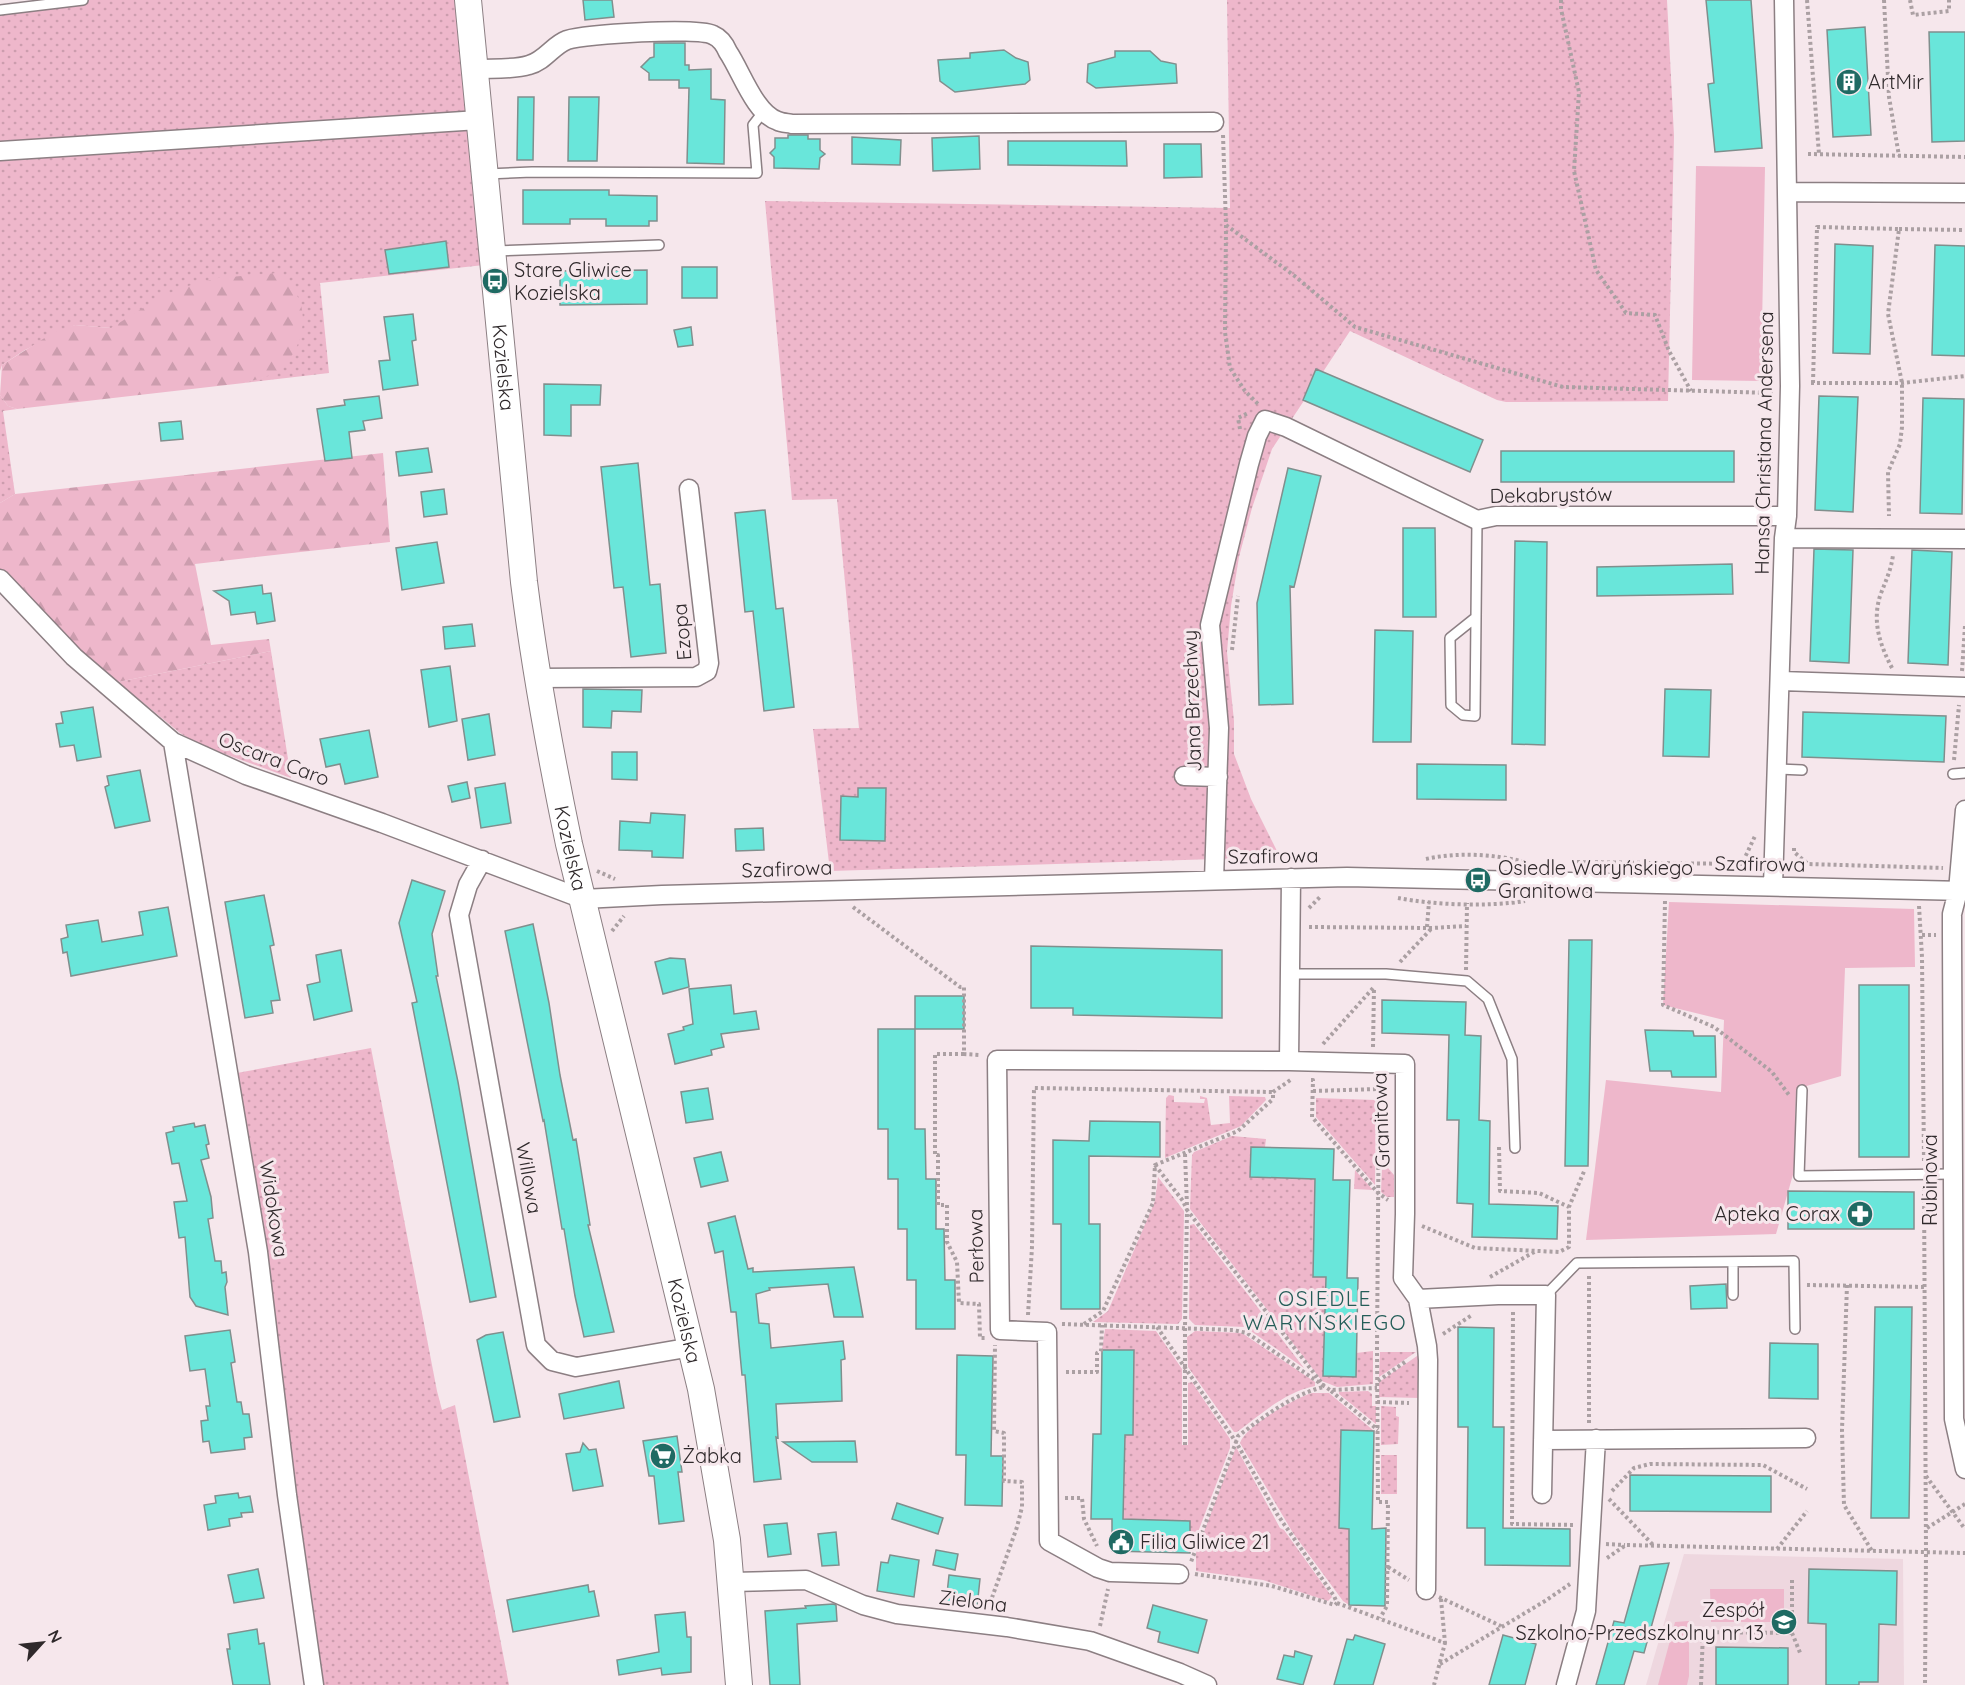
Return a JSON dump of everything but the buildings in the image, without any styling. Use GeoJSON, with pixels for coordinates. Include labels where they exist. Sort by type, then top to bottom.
{"type":"FeatureCollection","features":[{"type":"Feature","properties":{"kind":"street","name":"Kozielska"},"geometry":{"type":"LineString","coordinates":[[468,0],[524,582],[537,678],[554,772],[583,899],[692,1347],[720,1489],[732,1582],[739,1685]]}},
{"type":"Feature","properties":{"kind":"street","name":"Hansa Christiana Andersena"},"geometry":{"type":"LineString","coordinates":[[1773,886],[1790,386],[1784,0]]}},
{"type":"Feature","properties":{"kind":"street"},"geometry":{"type":"LineString","coordinates":[[475,69],[531,65],[561,43],[578,38],[701,31],[714,35],[723,43],[757,103],[778,122],[1214,122]]}},
{"type":"Feature","properties":{"kind":"street"},"geometry":{"type":"LineString","coordinates":[[0,152],[479,120]]}},
{"type":"Feature","properties":{"kind":"street"},"geometry":{"type":"LineString","coordinates":[[1788,192],[1965,193]]}},
{"type":"Feature","properties":{"kind":"street","name":"Dekabrystów"},"geometry":{"type":"LineString","coordinates":[[1265,420],[1476,520],[1508,516],[1787,516]]}},
{"type":"Feature","properties":{"kind":"street","name":"Jana Brzechwy"},"geometry":{"type":"LineString","coordinates":[[1214,880],[1219,728],[1210,625],[1249,464],[1257,436],[1265,420]]}},
{"type":"Feature","properties":{"kind":"street","name":"Ezopa"},"geometry":{"type":"LineString","coordinates":[[537,678],[696,677],[707,671],[709,663],[689,489]]}},
{"type":"Feature","properties":{"kind":"street"},"geometry":{"type":"LineString","coordinates":[[1784,538],[1965,539]]}},
{"type":"Feature","properties":{"kind":"street","name":"Oscara Caro"},"geometry":{"type":"LineString","coordinates":[[0,579],[74,657],[173,742],[246,775],[583,899]]}},
{"type":"Feature","properties":{"kind":"street"},"geometry":{"type":"LineString","coordinates":[[1781,681],[1963,687]]}},
{"type":"Feature","properties":{"kind":"street","name":"Widokowa"},"geometry":{"type":"LineString","coordinates":[[173,742],[258,1251],[287,1495],[314,1685]]}},
{"type":"Feature","properties":{"kind":"street"},"geometry":{"type":"LineString","coordinates":[[1184,776],[1218,777]]}},
{"type":"Feature","properties":{"kind":"street","name":"Rubinowa"},"geometry":{"type":"LineString","coordinates":[[1965,810],[1961,868],[1962,891],[1952,914],[1954,1419],[1965,1468]]}},
{"type":"Feature","properties":{"kind":"street","name":"Willowa"},"geometry":{"type":"LineString","coordinates":[[482,860],[468,885],[459,915],[536,1345],[552,1361],[576,1367],[692,1347]]}},
{"type":"Feature","properties":{"kind":"street"},"geometry":{"type":"LineString","coordinates":[[997,1060],[1289,1060],[1288,974],[1291,878]]}},
{"type":"Feature","properties":{"kind":"street","name":"Szafirowa"},"geometry":{"type":"LineString","coordinates":[[583,899],[1291,878],[1962,891]]}},
{"type":"Feature","properties":{"kind":"street","name":"Perłowa"},"geometry":{"type":"LineString","coordinates":[[997,1060],[1000,1330],[1047,1332],[1049,1541],[1098,1568],[1110,1572],[1188,1571]]}},
{"type":"Feature","properties":{"kind":"street","name":"Granitowa"},"geometry":{"type":"LineString","coordinates":[[1289,1060],[1405,1064],[1403,1278],[1418,1299],[1427,1346],[1433,1594]]}},
{"type":"Feature","properties":{"kind":"street"},"geometry":{"type":"LineString","coordinates":[[1418,1299],[1546,1295],[1542,1494]]}},
{"type":"Feature","properties":{"kind":"street"},"geometry":{"type":"LineString","coordinates":[[1543,1440],[1592,1433],[1806,1438]]}},
{"type":"Feature","properties":{"kind":"street"},"geometry":{"type":"LineString","coordinates":[[1566,1685],[1586,1611],[1592,1433]]}},
{"type":"Feature","properties":{"kind":"street","name":"Zielona"},"geometry":{"type":"LineString","coordinates":[[732,1582],[806,1580],[863,1605],[897,1614],[1007,1627],[1090,1641],[1204,1684]]}},
{"type":"Feature","properties":{"kind":"lane"},"geometry":{"type":"LineString","coordinates":[[0,10],[83,0]]}},
{"type":"Feature","properties":{"kind":"lane"},"geometry":{"type":"LineString","coordinates":[[485,175],[532,172],[757,173],[753,125],[764,111]]}},
{"type":"Feature","properties":{"kind":"lane"},"geometry":{"type":"LineString","coordinates":[[492,251],[659,245]]}},
{"type":"Feature","properties":{"kind":"lane"},"geometry":{"type":"LineString","coordinates":[[1475,618],[1450,638],[1451,705],[1463,716],[1474,716],[1475,618],[1476,520]]}},
{"type":"Feature","properties":{"kind":"lane"},"geometry":{"type":"LineString","coordinates":[[1778,769],[1802,770]]}},
{"type":"Feature","properties":{"kind":"lane"},"geometry":{"type":"LineString","coordinates":[[1953,774],[1965,773]]}},
{"type":"Feature","properties":{"kind":"lane"},"geometry":{"type":"LineString","coordinates":[[1288,974],[1386,974],[1467,981],[1488,999],[1512,1059],[1515,1148]]}},
{"type":"Feature","properties":{"kind":"lane"},"geometry":{"type":"LineString","coordinates":[[1802,1090],[1799,1176],[1952,1174]]}},
{"type":"Feature","properties":{"kind":"lane"},"geometry":{"type":"LineString","coordinates":[[1546,1295],[1577,1263],[1794,1261],[1795,1329]]}},
{"type":"Feature","properties":{"kind":"lane"},"geometry":{"type":"LineString","coordinates":[[1733,1262],[1733,1295]]}},
{"type":"Feature","properties":{"kind":"path"},"geometry":{"type":"LineString","coordinates":[[1561,0],[1579,92],[1574,171],[1596,270],[1626,312],[1655,315],[1669,351],[1691,391]]}},
{"type":"Feature","properties":{"kind":"path"},"geometry":{"type":"LineString","coordinates":[[1807,0],[1819,154]]}},
{"type":"Feature","properties":{"kind":"path"},"geometry":{"type":"LineString","coordinates":[[1884,0],[1889,97],[1899,156]]}},
{"type":"Feature","properties":{"kind":"path"},"geometry":{"type":"LineString","coordinates":[[1910,0],[1913,15],[1949,11],[1949,0]]}},
{"type":"Feature","properties":{"kind":"path"},"geometry":{"type":"LineString","coordinates":[[1214,122],[1223,122],[1226,225],[1225,332],[1230,368],[1245,391],[1260,406],[1265,420]]}},
{"type":"Feature","properties":{"kind":"path"},"geometry":{"type":"LineString","coordinates":[[1808,154],[1965,157]]}},
{"type":"Feature","properties":{"kind":"path"},"geometry":{"type":"LineString","coordinates":[[1226,225],[1296,277],[1356,327],[1563,387],[1773,392]]}},
{"type":"Feature","properties":{"kind":"path"},"geometry":{"type":"LineString","coordinates":[[1813,383],[1817,226],[1965,230]]}},
{"type":"Feature","properties":{"kind":"path"},"geometry":{"type":"LineString","coordinates":[[1889,516],[1888,472],[1900,444],[1902,382],[1888,314],[1899,229]]}},
{"type":"Feature","properties":{"kind":"path"},"geometry":{"type":"LineString","coordinates":[[1806,383],[1902,382],[1965,376]]}},
{"type":"Feature","properties":{"kind":"path"},"geometry":{"type":"LineString","coordinates":[[1893,552],[1892,568],[1880,595],[1878,633],[1880,645],[1901,684]]}},
{"type":"Feature","properties":{"kind":"path"},"geometry":{"type":"LineString","coordinates":[[1953,774],[1963,687],[1965,627]]}},
{"type":"Feature","properties":{"kind":"path"},"geometry":{"type":"LineString","coordinates":[[1566,861],[1742,864],[1755,838],[1755,831]]}},
{"type":"Feature","properties":{"kind":"path"},"geometry":{"type":"LineString","coordinates":[[1793,842],[1794,852],[1808,864],[1961,868]]}},
{"type":"Feature","properties":{"kind":"path"},"geometry":{"type":"LineString","coordinates":[[591,863],[596,870],[617,879]]}},
{"type":"Feature","properties":{"kind":"path"},"geometry":{"type":"LineString","coordinates":[[1665,900],[1663,1005],[1714,1027],[1743,1048],[1772,1072],[1791,1099],[1801,1119]]}},
{"type":"Feature","properties":{"kind":"path"},"geometry":{"type":"LineString","coordinates":[[1395,967],[1430,928],[1429,902]]}},
{"type":"Feature","properties":{"kind":"path"},"geometry":{"type":"LineString","coordinates":[[848,903],[960,987],[964,987],[964,1054]]}},
{"type":"Feature","properties":{"kind":"path"},"geometry":{"type":"LineString","coordinates":[[1466,971],[1467,903]]}},
{"type":"Feature","properties":{"kind":"path"},"geometry":{"type":"LineString","coordinates":[[612,932],[622,917],[632,912]]}},
{"type":"Feature","properties":{"kind":"path"},"geometry":{"type":"LineString","coordinates":[[1301,927],[1466,926]]}},
{"type":"Feature","properties":{"kind":"path"},"geometry":{"type":"LineString","coordinates":[[1922,935],[1926,1475],[1925,1685]]}},
{"type":"Feature","properties":{"kind":"path"},"geometry":{"type":"LineString","coordinates":[[1369,982],[1379,982]]}},
{"type":"Feature","properties":{"kind":"path"},"geometry":{"type":"LineString","coordinates":[[1320,1047],[1374,987],[1373,1053]]}},
{"type":"Feature","properties":{"kind":"path"},"geometry":{"type":"LineString","coordinates":[[985,1619],[1017,1527],[1022,1507],[1022,1482],[1004,1481],[1004,1433],[994,1431],[995,1338],[980,1338],[979,1304],[959,1304],[957,1262],[947,1242],[947,1206],[938,1205],[938,1155],[935,1155],[935,1054],[978,1054],[997,1060]]}},
{"type":"Feature","properties":{"kind":"path"},"geometry":{"type":"LineString","coordinates":[[1032,1321],[1028,1315],[1032,1247],[1034,1088],[1273,1092],[1291,1079]]}},
{"type":"Feature","properties":{"kind":"path"},"geometry":{"type":"LineString","coordinates":[[1378,1079],[1378,1502],[1388,1502],[1387,1606],[1380,1618]]}},
{"type":"Feature","properties":{"kind":"path"},"geometry":{"type":"LineString","coordinates":[[1313,1080],[1312,1117],[1378,1193],[1388,1200]]}},
{"type":"Feature","properties":{"kind":"path"},"geometry":{"type":"LineString","coordinates":[[1313,1091],[1379,1089]]}},
{"type":"Feature","properties":{"kind":"path"},"geometry":{"type":"LineString","coordinates":[[1155,1164],[1238,1131],[1273,1099],[1273,1092]]}},
{"type":"Feature","properties":{"kind":"path"},"geometry":{"type":"LineString","coordinates":[[1500,1140],[1500,1191],[1539,1193],[1569,1207]]}},
{"type":"Feature","properties":{"kind":"path"},"geometry":{"type":"LineString","coordinates":[[1185,1154],[1187,1210],[1185,1445]]}},
{"type":"Feature","properties":{"kind":"path"},"geometry":{"type":"LineString","coordinates":[[1155,1164],[1183,1201],[1187,1210],[1324,1386]]}},
{"type":"Feature","properties":{"kind":"path"},"geometry":{"type":"LineString","coordinates":[[1084,1325],[1103,1311],[1153,1203],[1155,1164]]}},
{"type":"Feature","properties":{"kind":"path"},"geometry":{"type":"LineString","coordinates":[[1413,1222],[1474,1248],[1558,1252],[1569,1246],[1569,1207],[1585,1169]]}},
{"type":"Feature","properties":{"kind":"path"},"geometry":{"type":"LineString","coordinates":[[1487,1278],[1537,1251]]}},
{"type":"Feature","properties":{"kind":"path"},"geometry":{"type":"LineString","coordinates":[[1589,1279],[1592,1433]]}},
{"type":"Feature","properties":{"kind":"path"},"geometry":{"type":"LineString","coordinates":[[1794,1284],[1925,1287]]}},
{"type":"Feature","properties":{"kind":"path"},"geometry":{"type":"LineString","coordinates":[[1847,1285],[1842,1430],[1844,1505],[1872,1551]]}},
{"type":"Feature","properties":{"kind":"path"},"geometry":{"type":"LineString","coordinates":[[1437,1338],[1477,1311]]}},
{"type":"Feature","properties":{"kind":"path"},"geometry":{"type":"LineString","coordinates":[[1056,1323],[1233,1330],[1247,1333],[1330,1390],[1378,1430]]}},
{"type":"Feature","properties":{"kind":"path"},"geometry":{"type":"LineString","coordinates":[[1063,1372],[1097,1372],[1097,1353],[1101,1351],[1102,1325]]}},
{"type":"Feature","properties":{"kind":"path"},"geometry":{"type":"LineString","coordinates":[[1157,1327],[1236,1442],[1277,1514],[1337,1603]]}},
{"type":"Feature","properties":{"kind":"path"},"geometry":{"type":"LineString","coordinates":[[1514,1329],[1512,1524],[1585,1525]]}},
{"type":"Feature","properties":{"kind":"path"},"geometry":{"type":"LineString","coordinates":[[1377,1381],[1405,1362]]}},
{"type":"Feature","properties":{"kind":"path"},"geometry":{"type":"LineString","coordinates":[[1324,1386],[1282,1403],[1238,1436],[1188,1571],[1272,1586],[1335,1605],[1337,1603],[1445,1643]]}},
{"type":"Feature","properties":{"kind":"path"},"geometry":{"type":"LineString","coordinates":[[1330,1390],[1377,1388]]}},
{"type":"Feature","properties":{"kind":"path"},"geometry":{"type":"LineString","coordinates":[[1377,1402],[1400,1402]]}},
{"type":"Feature","properties":{"kind":"path"},"geometry":{"type":"LineString","coordinates":[[1654,1546],[1607,1496],[1634,1468],[1650,1464],[1763,1465],[1807,1489]]}},
{"type":"Feature","properties":{"kind":"path"},"geometry":{"type":"LineString","coordinates":[[1926,1475],[1965,1529]]}},
{"type":"Feature","properties":{"kind":"path"},"geometry":{"type":"LineString","coordinates":[[1060,1497],[1082,1498],[1084,1519],[1098,1547]]}},
{"type":"Feature","properties":{"kind":"path"},"geometry":{"type":"LineString","coordinates":[[1926,1528],[1965,1504]]}},
{"type":"Feature","properties":{"kind":"path"},"geometry":{"type":"LineString","coordinates":[[1776,1549],[1807,1511]]}},
{"type":"Feature","properties":{"kind":"path"},"geometry":{"type":"LineString","coordinates":[[1600,1544],[1965,1553]]}},
{"type":"Feature","properties":{"kind":"path"},"geometry":{"type":"LineString","coordinates":[[1600,1563],[1626,1545]]}},
{"type":"Feature","properties":{"kind":"path"},"geometry":{"type":"LineString","coordinates":[[1388,1567],[1406,1578]]}},
{"type":"Feature","properties":{"kind":"path"},"geometry":{"type":"LineString","coordinates":[[1440,1664],[1545,1601],[1578,1578]]}},
{"type":"Feature","properties":{"kind":"path"},"geometry":{"type":"LineString","coordinates":[[1792,1579],[1792,1633],[1801,1655]]}},
{"type":"Feature","properties":{"kind":"path"},"geometry":{"type":"LineString","coordinates":[[1098,1635],[1110,1580]]}},
{"type":"Feature","properties":{"kind":"path"},"geometry":{"type":"LineString","coordinates":[[1433,1594],[1445,1643],[1434,1685]]}},
{"type":"Feature","properties":{"kind":"path"},"geometry":{"type":"LineString","coordinates":[[1448,1602],[1501,1626]]}},
{"type":"Feature","properties":{"kind":"path"},"geometry":{"type":"LineString","coordinates":[[1701,1685],[1703,1632],[1792,1633]]}},
{"type":"Feature","properties":{"kind":"shaded area","name":"Zespół Szkolno-Przedszkolny nr 13"},"geometry":{"type":"Polygon","coordinates":[[[1684,1554],[1903,1559],[1904,1685],[1646,1685],[1684,1554]]]}},
{"type":"Feature","properties":{"kind":"green space"},"geometry":{"type":"Polygon","coordinates":[[[83,0],[468,0],[493,264],[320,283],[329,373],[244,383],[263,377],[111,328],[75,325],[25,350],[2,365],[0,371],[0,10],[83,0]]]}},
{"type":"Feature","properties":{"kind":"green space"},"geometry":{"type":"Polygon","coordinates":[[[1227,0],[1667,0],[1674,136],[1668,401],[1506,402],[1497,400],[1350,331],[1272,449],[1252,508],[1239,557],[1231,606],[1227,652],[1234,721],[1234,754],[1251,799],[1280,857],[830,871],[813,729],[859,728],[837,499],[792,500],[765,201],[1230,208],[1227,0]]]}},
{"type":"Feature","properties":{"kind":"green space"},"geometry":{"type":"Polygon","coordinates":[[[1696,166],[1765,167],[1761,381],[1692,380],[1696,166]]]}},
{"type":"Feature","properties":{"kind":"green space"},"geometry":{"type":"Polygon","coordinates":[[[277,273],[298,298],[303,320],[296,348],[286,364],[271,375],[244,383],[17,409],[8,406],[0,395],[2,365],[54,332],[75,325],[111,328],[162,296],[188,286],[218,278],[277,273]]]}},
{"type":"Feature","properties":{"kind":"green space"},"geometry":{"type":"Polygon","coordinates":[[[0,395],[8,406],[17,409],[3,411],[15,494],[0,503],[0,395]]]}},
{"type":"Feature","properties":{"kind":"green space"},"geometry":{"type":"Polygon","coordinates":[[[383,453],[390,542],[195,564],[211,645],[269,639],[271,651],[118,682],[75,647],[0,571],[0,503],[15,494],[383,453]]]}},
{"type":"Feature","properties":{"kind":"green space"},"geometry":{"type":"Polygon","coordinates":[[[271,651],[291,778],[200,745],[180,733],[118,682],[271,651]]]}},
{"type":"Feature","properties":{"kind":"green space"},"geometry":{"type":"Polygon","coordinates":[[[1669,902],[1914,909],[1915,967],[1845,968],[1841,1076],[1796,1089],[1794,1171],[1776,1234],[1586,1240],[1606,1080],[1721,1092],[1724,1020],[1663,1005],[1669,902]]]}},
{"type":"Feature","properties":{"kind":"green space"},"geometry":{"type":"Polygon","coordinates":[[[371,1048],[437,1391],[442,1410],[455,1405],[509,1685],[321,1685],[237,1073],[371,1048]]]}},
{"type":"Feature","properties":{"kind":"green space"},"geometry":{"type":"Polygon","coordinates":[[[1169,1095],[1174,1096],[1174,1102],[1204,1103],[1205,1099],[1200,1099],[1200,1096],[1207,1098],[1211,1125],[1230,1123],[1229,1096],[1265,1097],[1266,1100],[1241,1126],[1165,1158],[1166,1098],[1169,1095]]]}},
{"type":"Feature","properties":{"kind":"green space"},"geometry":{"type":"Polygon","coordinates":[[[1316,1098],[1376,1100],[1375,1185],[1316,1117],[1316,1098]]]}},
{"type":"Feature","properties":{"kind":"green space"},"geometry":{"type":"Polygon","coordinates":[[[1232,1136],[1266,1139],[1265,1147],[1251,1147],[1250,1177],[1315,1179],[1313,1277],[1326,1277],[1323,1376],[1355,1377],[1356,1353],[1373,1351],[1373,1384],[1337,1387],[1322,1381],[1190,1209],[1192,1155],[1194,1152],[1232,1136]]]}},
{"type":"Feature","properties":{"kind":"green space"},"geometry":{"type":"Polygon","coordinates":[[[1382,1167],[1388,1168],[1394,1175],[1394,1197],[1387,1197],[1381,1192],[1382,1167]]]}},
{"type":"Feature","properties":{"kind":"green space"},"geometry":{"type":"Polygon","coordinates":[[[1355,1170],[1373,1190],[1354,1189],[1355,1170]]]}},
{"type":"Feature","properties":{"kind":"green space"},"geometry":{"type":"Polygon","coordinates":[[[1158,1177],[1184,1211],[1182,1319],[1178,1324],[1093,1322],[1108,1311],[1155,1201],[1158,1177]]]}},
{"type":"Feature","properties":{"kind":"green space"},"geometry":{"type":"Polygon","coordinates":[[[1194,1224],[1304,1368],[1245,1327],[1195,1325],[1189,1319],[1190,1225],[1194,1224]]]}},
{"type":"Feature","properties":{"kind":"green space"},"geometry":{"type":"Polygon","coordinates":[[[1105,1329],[1156,1331],[1182,1369],[1182,1445],[1188,1445],[1188,1383],[1192,1382],[1230,1439],[1230,1448],[1190,1553],[1190,1521],[1123,1519],[1125,1435],[1133,1434],[1134,1351],[1102,1350],[1105,1329]]]}},
{"type":"Feature","properties":{"kind":"green space"},"geometry":{"type":"Polygon","coordinates":[[[1195,1331],[1242,1333],[1315,1382],[1315,1386],[1283,1398],[1234,1432],[1188,1367],[1187,1337],[1195,1331]]]}},
{"type":"Feature","properties":{"kind":"green space"},"geometry":{"type":"Polygon","coordinates":[[[1380,1352],[1416,1352],[1379,1377],[1380,1352]]]}},
{"type":"Feature","properties":{"kind":"green space"},"geometry":{"type":"Polygon","coordinates":[[[1420,1354],[1420,1398],[1379,1397],[1379,1382],[1420,1354]]]}},
{"type":"Feature","properties":{"kind":"green space"},"geometry":{"type":"Polygon","coordinates":[[[1368,1391],[1372,1394],[1372,1406],[1376,1406],[1376,1424],[1339,1394],[1339,1392],[1368,1391]]]}},
{"type":"Feature","properties":{"kind":"green space"},"geometry":{"type":"Polygon","coordinates":[[[1312,1393],[1329,1393],[1374,1431],[1341,1430],[1339,1528],[1349,1529],[1349,1605],[1343,1601],[1293,1533],[1240,1443],[1260,1421],[1312,1393]]]}},
{"type":"Feature","properties":{"kind":"green space"},"geometry":{"type":"Polygon","coordinates":[[[1381,1406],[1396,1407],[1396,1416],[1399,1417],[1398,1444],[1381,1445],[1381,1406]]]}},
{"type":"Feature","properties":{"kind":"green space"},"geometry":{"type":"Polygon","coordinates":[[[1236,1447],[1280,1528],[1284,1530],[1332,1597],[1328,1601],[1263,1580],[1196,1571],[1196,1553],[1236,1447]]]}},
{"type":"Feature","properties":{"kind":"green space"},"geometry":{"type":"Polygon","coordinates":[[[1381,1455],[1397,1455],[1397,1494],[1381,1494],[1381,1455]]]}},
{"type":"Feature","properties":{"kind":"green space"},"geometry":{"type":"Polygon","coordinates":[[[1710,1589],[1784,1589],[1784,1622],[1711,1622],[1710,1589]]]}},
{"type":"Feature","properties":{"kind":"green space"},"geometry":{"type":"Polygon","coordinates":[[[1689,1621],[1687,1685],[1658,1685],[1675,1622],[1689,1621]]]}},
{"type":"Feature","properties":{"kind":"place","name":"ArtMir"},"geometry":{"type":"Point","coordinates":[1849,82]}},
{"type":"Feature","properties":{"kind":"place","name":"Stare Gliwice Kozielska"},"geometry":{"type":"Point","coordinates":[495,281]}},
{"type":"Feature","properties":{"kind":"place","name":"Osiedle Waryńskiego Granitowa"},"geometry":{"type":"Point","coordinates":[1478,880]}},
{"type":"Feature","properties":{"kind":"place","name":"Apteka Corax"},"geometry":{"type":"Point","coordinates":[1860,1214]}},
{"type":"Feature","properties":{"kind":"place","name":"Żabka"},"geometry":{"type":"Point","coordinates":[663,1456]}},
{"type":"Feature","properties":{"kind":"place","name":"Filia Gliwice 21"},"geometry":{"type":"Point","coordinates":[1121,1542]}},
{"type":"Feature","properties":{"kind":"place","name":"Zespół Szkolno-Przedszkolny nr 13"},"geometry":{"type":"Point","coordinates":[1784,1622]}},
{"type":"Feature","properties":{"kind":"district","name":"OSIEDLE WARYŃSKIEGO"},"geometry":{"type":"Point","coordinates":[1325,1311]}}]}
